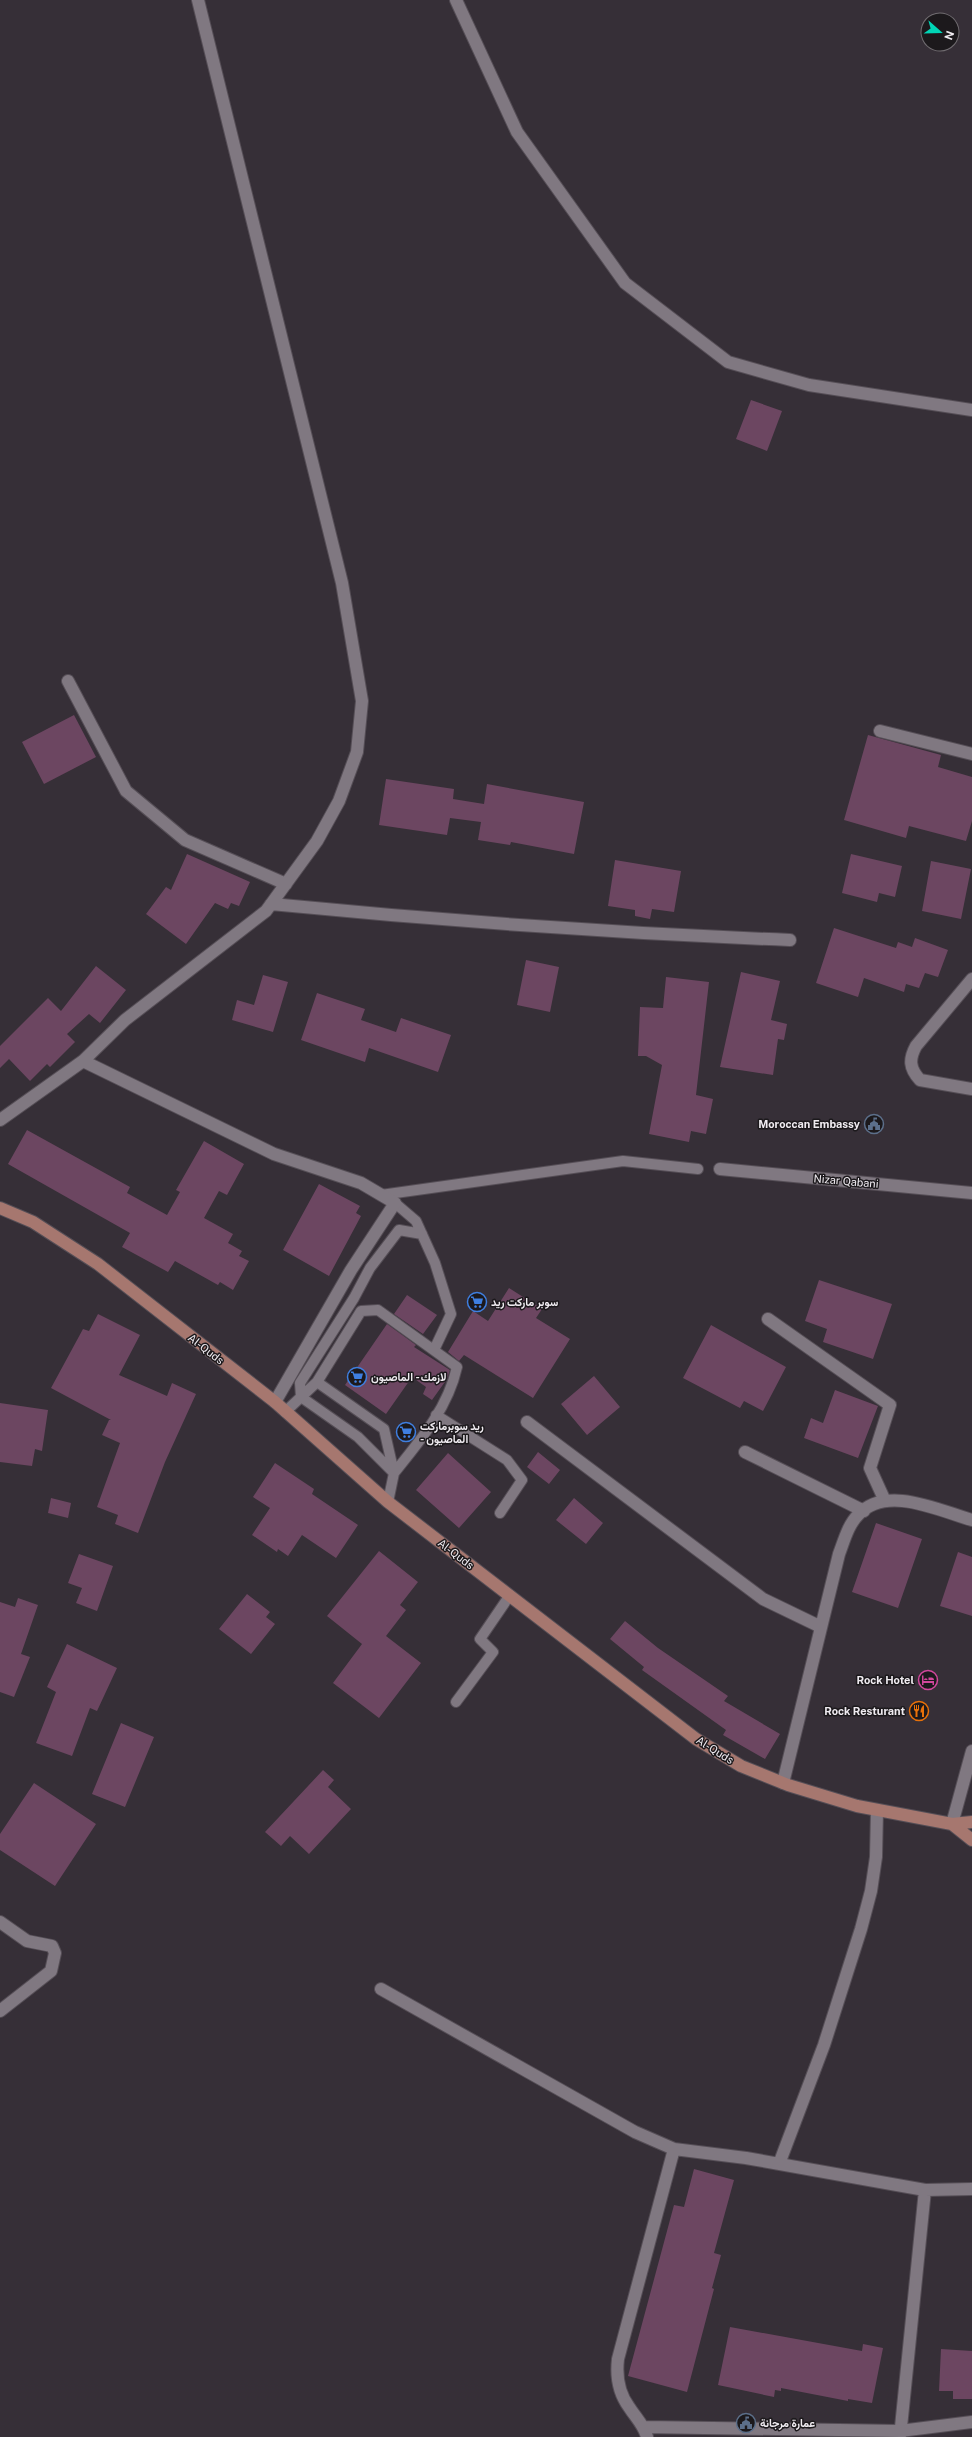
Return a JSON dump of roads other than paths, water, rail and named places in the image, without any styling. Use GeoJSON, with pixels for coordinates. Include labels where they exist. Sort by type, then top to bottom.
{"type":"FeatureCollection","features":[{"type":"Feature","properties":{"kind":"street"},"geometry":{"type":"LineString","coordinates":[[0,1120],[83,1061],[125,1020],[266,911],[317,841],[339,801],[358,752],[362,701],[342,583],[198,0]]}},
{"type":"Feature","properties":{"kind":"street"},"geometry":{"type":"LineString","coordinates":[[456,0],[517,132],[625,283],[728,362],[809,384],[972,410]]}},
{"type":"Feature","properties":{"kind":"street"},"geometry":{"type":"LineString","coordinates":[[68,681],[126,791],[185,840],[286,884]]}},
{"type":"Feature","properties":{"kind":"street"},"geometry":{"type":"LineString","coordinates":[[880,731],[972,754]]}},
{"type":"Feature","properties":{"kind":"street"},"geometry":{"type":"LineString","coordinates":[[271,904],[382,915],[613,932],[790,940]]}},
{"type":"Feature","properties":{"kind":"street"},"geometry":{"type":"LineString","coordinates":[[972,979],[916,1046],[910,1057],[911,1066],[920,1080],[972,1089]]}},
{"type":"Feature","properties":{"kind":"street"},"geometry":{"type":"LineString","coordinates":[[83,1061],[274,1154],[361,1183],[396,1203],[351,1270],[275,1402]]}},
{"type":"Feature","properties":{"kind":"street","name":"Nizar Qabani"},"geometry":{"type":"LineString","coordinates":[[720,1169],[972,1193]]}},
{"type":"Feature","properties":{"kind":"street","name":"Al-Quds"},"geometry":{"type":"LineString","coordinates":[[0,1208],[33,1222],[98,1264],[275,1402],[388,1502],[696,1739],[741,1766],[783,1783],[857,1806],[952,1824],[972,1822]]}},
{"type":"Feature","properties":{"kind":"street"},"geometry":{"type":"LineString","coordinates":[[768,1319],[890,1405],[870,1468],[885,1501]]}},
{"type":"Feature","properties":{"kind":"street"},"geometry":{"type":"LineString","coordinates":[[527,1422],[763,1599],[821,1628]]}},
{"type":"Feature","properties":{"kind":"street"},"geometry":{"type":"LineString","coordinates":[[745,1452],[864,1511]]}},
{"type":"Feature","properties":{"kind":"street"},"geometry":{"type":"LineString","coordinates":[[783,1783],[839,1554],[850,1526],[858,1514],[885,1501],[908,1501],[972,1520]]}},
{"type":"Feature","properties":{"kind":"street"},"geometry":{"type":"LineString","coordinates":[[952,1824],[972,1751]]}},
{"type":"Feature","properties":{"kind":"street"},"geometry":{"type":"LineString","coordinates":[[779,2164],[824,2045],[861,1929],[871,1891],[876,1857],[877,1810]]}},
{"type":"Feature","properties":{"kind":"street","name":"Al-Quds"},"geometry":{"type":"LineString","coordinates":[[952,1824],[972,1840]]}},
{"type":"Feature","properties":{"kind":"street"},"geometry":{"type":"LineString","coordinates":[[0,1922],[27,1942],[52,1946],[55,1953],[51,1971],[0,2011]]}},
{"type":"Feature","properties":{"kind":"street"},"geometry":{"type":"LineString","coordinates":[[381,1989],[635,2132],[674,2149],[779,2164],[925,2190],[972,2189]]}},
{"type":"Feature","properties":{"kind":"street"},"geometry":{"type":"LineString","coordinates":[[674,2149],[616,2375],[628,2406],[646,2432],[900,2434],[972,2422]]}},
{"type":"Feature","properties":{"kind":"street"},"geometry":{"type":"LineString","coordinates":[[900,2434],[925,2190]]}},
{"type":"Feature","properties":{"kind":"lane"},"geometry":{"type":"LineString","coordinates":[[381,1195],[623,1161],[698,1169]]}},
{"type":"Feature","properties":{"kind":"lane"},"geometry":{"type":"LineString","coordinates":[[396,1203],[416,1221],[435,1264],[450,1314],[434,1350]]}},
{"type":"Feature","properties":{"kind":"lane"},"geometry":{"type":"LineString","coordinates":[[300,1397],[300,1384],[350,1305],[370,1268],[399,1230],[422,1234]]}},
{"type":"Feature","properties":{"kind":"lane"},"geometry":{"type":"LineString","coordinates":[[350,1305],[361,1311],[378,1310],[457,1367],[454,1379],[428,1430],[394,1472]]}},
{"type":"Feature","properties":{"kind":"lane"},"geometry":{"type":"LineString","coordinates":[[285,1412],[317,1382],[361,1311]]}},
{"type":"Feature","properties":{"kind":"lane"},"geometry":{"type":"LineString","coordinates":[[317,1382],[384,1429],[394,1472],[388,1502]]}},
{"type":"Feature","properties":{"kind":"lane"},"geometry":{"type":"LineString","coordinates":[[300,1397],[358,1437],[394,1472]]}},
{"type":"Feature","properties":{"kind":"lane"},"geometry":{"type":"LineString","coordinates":[[436,1415],[507,1460],[522,1480],[500,1513]]}},
{"type":"Feature","properties":{"kind":"lane"},"geometry":{"type":"LineString","coordinates":[[456,1702],[493,1652],[480,1639],[510,1595]]}},
{"type":"Feature","properties":{"kind":"place","name":"Moroccan Embassy"},"geometry":{"type":"Point","coordinates":[874,1124]}},
{"type":"Feature","properties":{"kind":"place","name":"سوبر ماركت ريد"},"geometry":{"type":"Point","coordinates":[477,1302]}},
{"type":"Feature","properties":{"kind":"place","name":"لازمك - الماصيون"},"geometry":{"type":"Point","coordinates":[357,1377]}},
{"type":"Feature","properties":{"kind":"place","name":"ريد سوبرماركت - الماصيون"},"geometry":{"type":"Point","coordinates":[406,1432]}},
{"type":"Feature","properties":{"kind":"place","name":"Rock Hotel"},"geometry":{"type":"Point","coordinates":[928,1680]}},
{"type":"Feature","properties":{"kind":"place","name":"Rock Resturant"},"geometry":{"type":"Point","coordinates":[919,1711]}},
{"type":"Feature","properties":{"kind":"place","name":"عمارة مرجانة"},"geometry":{"type":"Point","coordinates":[746,2423]}}]}
